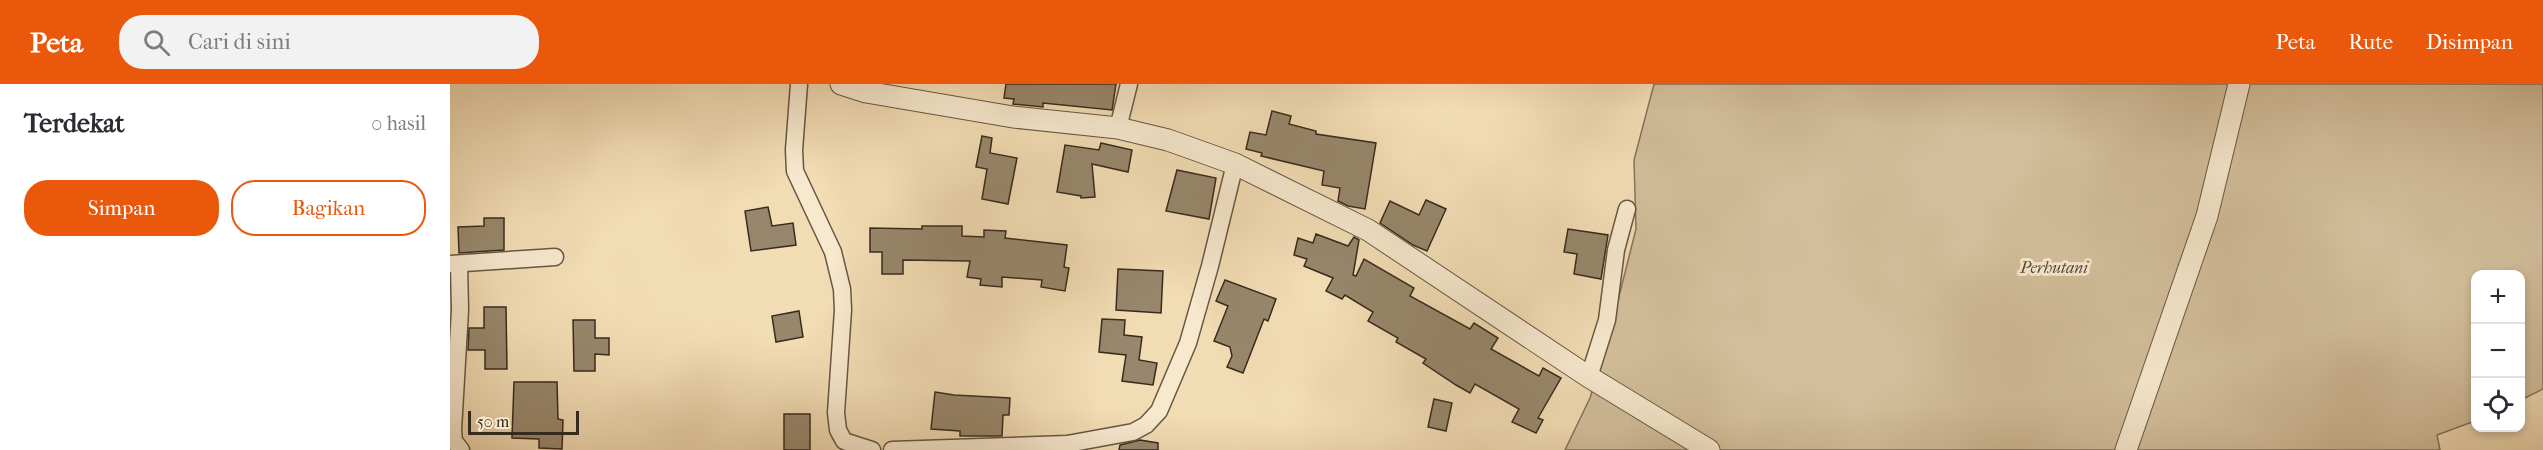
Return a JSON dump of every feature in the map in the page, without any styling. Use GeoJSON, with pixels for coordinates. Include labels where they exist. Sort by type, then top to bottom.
{"type":"FeatureCollection","features":[{"type":"Feature","properties":{"kind":"street"},"geometry":{"type":"LineString","coordinates":[[800,84],[794,150],[795,171],[833,252],[842,289],[843,309],[836,413],[838,430],[844,441],[872,450]]}},
{"type":"Feature","properties":{"kind":"street"},"geometry":{"type":"LineString","coordinates":[[841,84],[866,92],[1013,117],[1118,128],[1168,140],[1235,164],[1368,230],[1589,378],[1709,450]]}},
{"type":"Feature","properties":{"kind":"street"},"geometry":{"type":"LineString","coordinates":[[1118,128],[1129,84]]}},
{"type":"Feature","properties":{"kind":"street"},"geometry":{"type":"LineString","coordinates":[[2126,450],[2207,216],[2239,84]]}},
{"type":"Feature","properties":{"kind":"street"},"geometry":{"type":"LineString","coordinates":[[892,450],[1067,444],[1133,432],[1146,425],[1160,411],[1188,344],[1235,164]]}},
{"type":"Feature","properties":{"kind":"street"},"geometry":{"type":"LineString","coordinates":[[1589,378],[1607,320],[1616,250],[1627,209]]}},
{"type":"Feature","properties":{"kind":"street"},"geometry":{"type":"LineString","coordinates":[[461,450],[454,441],[453,430],[460,310],[454,264],[555,257]]}},
{"type":"Feature","properties":{"kind":"green space","name":"Perhutani"},"geometry":{"type":"Polygon","coordinates":[[[1654,84],[2543,84],[2543,389],[2525,398],[2525,270],[2471,270],[2471,422],[2437,435],[2440,450],[1565,450],[1590,398],[1607,344],[1636,229],[1634,160],[1654,84]]]}},
{"type":"Feature","properties":{"kind":"building"},"geometry":{"type":"Polygon","coordinates":[[[1006,84],[1116,84],[1112,110],[1043,103],[1043,107],[1013,104],[1014,99],[1004,98],[1006,84]]]}},
{"type":"Feature","properties":{"kind":"building"},"geometry":{"type":"Polygon","coordinates":[[[1272,111],[1291,116],[1289,124],[1316,131],[1316,134],[1376,143],[1365,209],[1348,206],[1338,201],[1340,188],[1322,185],[1324,171],[1261,156],[1262,153],[1246,149],[1250,132],[1266,135],[1272,111]]]}},
{"type":"Feature","properties":{"kind":"building"},"geometry":{"type":"Polygon","coordinates":[[[982,136],[992,138],[990,153],[1017,158],[1008,204],[982,199],[987,169],[976,167],[982,136]]]}},
{"type":"Feature","properties":{"kind":"building"},"geometry":{"type":"Polygon","coordinates":[[[1101,143],[1132,150],[1128,172],[1092,164],[1095,197],[1081,198],[1081,196],[1057,192],[1065,145],[1099,150],[1101,143]]]}},
{"type":"Feature","properties":{"kind":"building"},"geometry":{"type":"Polygon","coordinates":[[[1177,170],[1216,178],[1209,219],[1166,211],[1177,170]]]}},
{"type":"Feature","properties":{"kind":"building"},"geometry":{"type":"Polygon","coordinates":[[[1426,200],[1446,209],[1427,251],[1413,245],[1380,223],[1390,201],[1419,215],[1426,200]]]}},
{"type":"Feature","properties":{"kind":"building"},"geometry":{"type":"Polygon","coordinates":[[[768,207],[772,226],[793,223],[796,245],[751,251],[745,211],[768,207]]]}},
{"type":"Feature","properties":{"kind":"building"},"geometry":{"type":"Polygon","coordinates":[[[484,218],[504,218],[504,250],[459,253],[458,227],[484,226],[484,218]]]}},
{"type":"Feature","properties":{"kind":"building"},"geometry":{"type":"Polygon","coordinates":[[[922,226],[962,226],[962,236],[984,237],[984,230],[1006,231],[1005,238],[1067,245],[1064,267],[1069,268],[1065,291],[1041,287],[1042,280],[1002,277],[1002,287],[980,285],[981,279],[967,277],[970,261],[903,260],[903,274],[882,274],[882,252],[870,252],[870,228],[922,229],[922,226]]]}},
{"type":"Feature","properties":{"kind":"building"},"geometry":{"type":"Polygon","coordinates":[[[1568,229],[1608,235],[1601,279],[1574,274],[1577,254],[1564,252],[1568,229]]]}},
{"type":"Feature","properties":{"kind":"building"},"geometry":{"type":"Polygon","coordinates":[[[1316,234],[1348,246],[1354,237],[1359,240],[1353,275],[1356,276],[1364,259],[1414,288],[1410,296],[1470,329],[1474,323],[1498,338],[1491,349],[1539,376],[1543,368],[1561,378],[1538,418],[1543,420],[1536,433],[1512,422],[1519,409],[1475,384],[1470,393],[1456,385],[1423,363],[1426,359],[1396,342],[1398,338],[1368,321],[1373,312],[1345,295],[1342,299],[1326,291],[1333,278],[1304,266],[1307,259],[1294,255],[1298,238],[1313,243],[1316,234]]]}},
{"type":"Feature","properties":{"kind":"building"},"geometry":{"type":"Polygon","coordinates":[[[1118,269],[1163,271],[1161,313],[1116,310],[1118,269]]]}},
{"type":"Feature","properties":{"kind":"building"},"geometry":{"type":"Polygon","coordinates":[[[1225,280],[1276,299],[1268,321],[1264,319],[1243,373],[1227,367],[1232,356],[1230,347],[1214,341],[1228,306],[1216,301],[1225,280]]]}},
{"type":"Feature","properties":{"kind":"building"},"geometry":{"type":"Polygon","coordinates":[[[484,307],[506,307],[507,369],[485,369],[485,350],[468,350],[469,328],[484,328],[484,307]]]}},
{"type":"Feature","properties":{"kind":"building"},"geometry":{"type":"Polygon","coordinates":[[[799,311],[803,337],[776,342],[772,316],[799,311]]]}},
{"type":"Feature","properties":{"kind":"building"},"geometry":{"type":"Polygon","coordinates":[[[1102,319],[1125,320],[1124,335],[1142,337],[1139,360],[1157,363],[1153,385],[1122,381],[1126,355],[1099,352],[1102,319]]]}},
{"type":"Feature","properties":{"kind":"building"},"geometry":{"type":"Polygon","coordinates":[[[573,320],[595,320],[595,338],[609,338],[609,355],[595,354],[595,371],[574,371],[573,320]]]}},
{"type":"Feature","properties":{"kind":"building"},"geometry":{"type":"Polygon","coordinates":[[[514,382],[557,382],[558,419],[563,420],[562,449],[539,448],[539,439],[512,438],[514,382]]]}},
{"type":"Feature","properties":{"kind":"building"},"geometry":{"type":"Polygon","coordinates":[[[935,392],[1010,398],[1009,415],[1003,415],[1002,436],[960,436],[960,431],[931,429],[935,392]]]}},
{"type":"Feature","properties":{"kind":"building"},"geometry":{"type":"Polygon","coordinates":[[[1434,399],[1452,403],[1446,431],[1428,427],[1434,399]]]}},
{"type":"Feature","properties":{"kind":"building"},"geometry":{"type":"Polygon","coordinates":[[[784,414],[810,414],[810,450],[784,450],[784,414]]]}},
{"type":"Feature","properties":{"kind":"building"},"geometry":{"type":"Polygon","coordinates":[[[1140,440],[1158,443],[1158,450],[1119,450],[1120,445],[1140,440]]]}}]}
